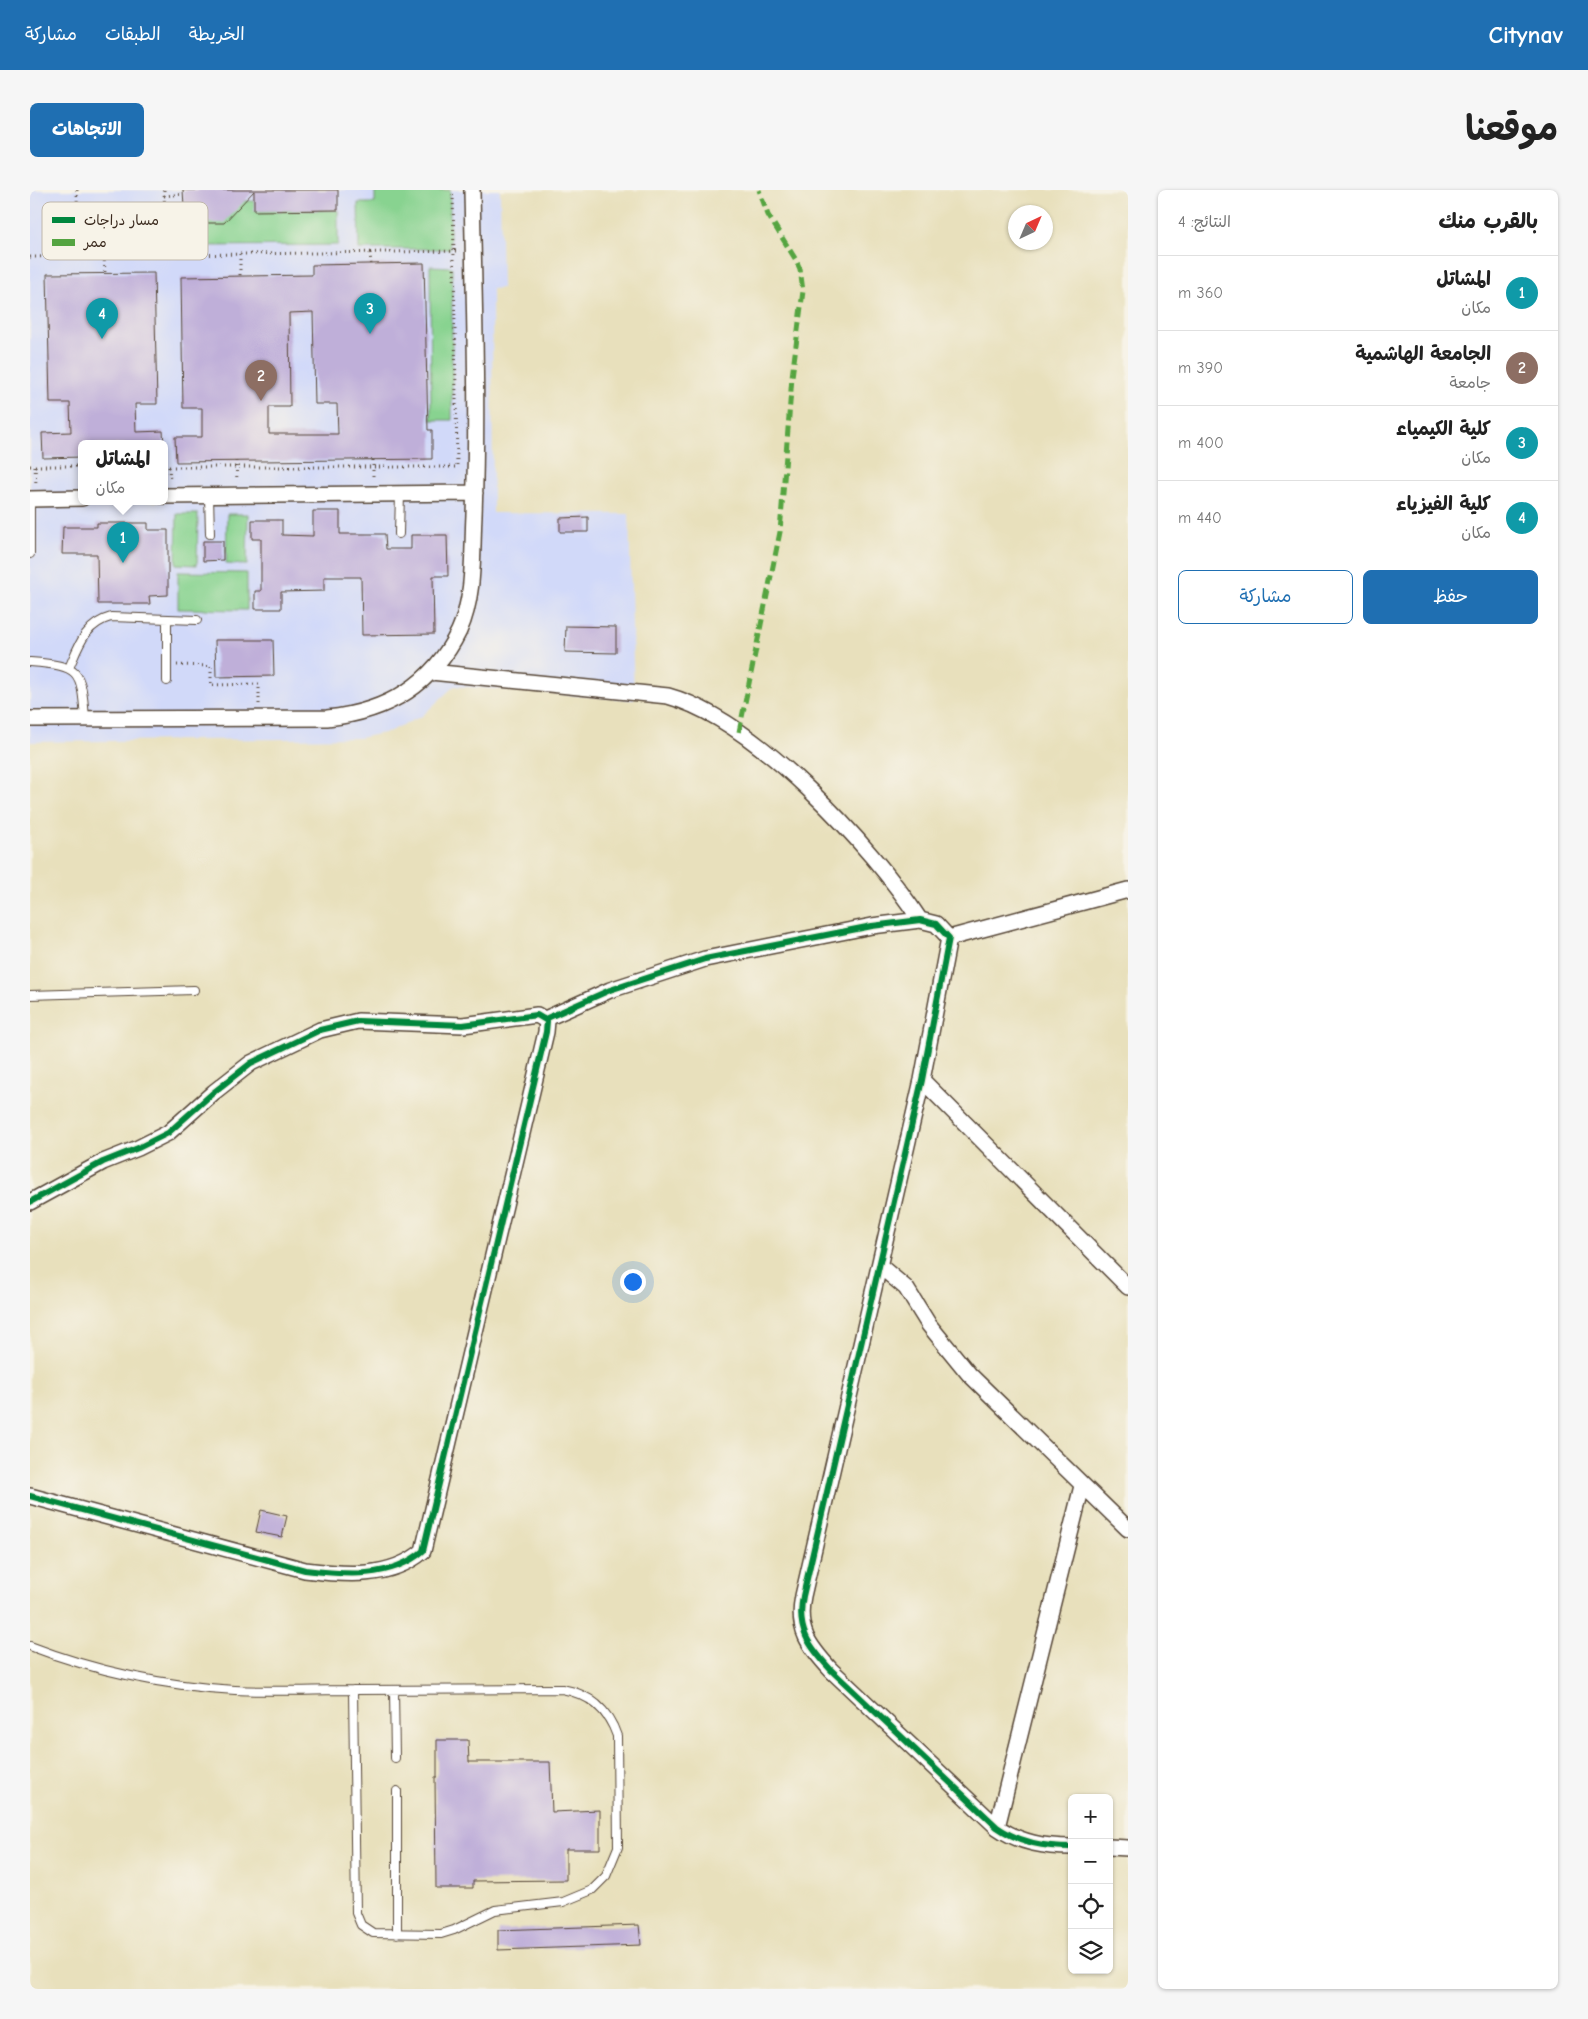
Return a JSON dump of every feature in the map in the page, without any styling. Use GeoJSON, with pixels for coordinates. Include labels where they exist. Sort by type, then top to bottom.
{"type":"FeatureCollection","features":[{"type":"Feature","properties":{"kind":"street"},"geometry":{"type":"LineString","coordinates":[[30,719],[327,718],[348,716],[370,711],[390,702],[431,672],[447,652],[460,629],[467,606],[472,574],[475,493],[472,190]]}},
{"type":"Feature","properties":{"kind":"street"},"geometry":{"type":"LineString","coordinates":[[168,496],[373,492],[475,493]]}},
{"type":"Feature","properties":{"kind":"street"},"geometry":{"type":"LineString","coordinates":[[30,500],[78,498]]}},
{"type":"Feature","properties":{"kind":"street"},"geometry":{"type":"LineString","coordinates":[[431,672],[668,696],[689,702],[739,732],[779,763],[812,794],[886,871],[920,920]]}},
{"type":"Feature","properties":{"kind":"street"},"geometry":{"type":"LineString","coordinates":[[949,938],[1128,890]]}},
{"type":"Feature","properties":{"kind":"street"},"geometry":{"type":"LineString","coordinates":[[545,1019],[610,990],[705,959],[872,926],[920,920],[936,924],[949,938]]}},
{"type":"Feature","properties":{"kind":"street"},"geometry":{"type":"LineString","coordinates":[[949,938],[922,1080],[803,1596],[800,1622],[812,1648],[831,1670],[997,1827],[1006,1834],[1033,1844],[1068,1847]]}},
{"type":"Feature","properties":{"kind":"street"},"geometry":{"type":"LineString","coordinates":[[30,1202],[103,1162],[168,1133],[214,1092],[251,1064],[320,1030],[358,1021],[463,1025],[537,1015],[545,1019]]}},
{"type":"Feature","properties":{"kind":"street"},"geometry":{"type":"LineString","coordinates":[[30,1496],[305,1570],[341,1575],[395,1568],[413,1560],[423,1551],[546,1032],[545,1019]]}},
{"type":"Feature","properties":{"kind":"street"},"geometry":{"type":"LineString","coordinates":[[922,1080],[1128,1287]]}},
{"type":"Feature","properties":{"kind":"street"},"geometry":{"type":"LineString","coordinates":[[880,1266],[906,1288],[932,1329],[969,1374],[1128,1529]]}},
{"type":"Feature","properties":{"kind":"street"},"geometry":{"type":"LineString","coordinates":[[997,1827],[1082,1486]]}},
{"type":"Feature","properties":{"kind":"street"},"geometry":{"type":"LineString","coordinates":[[1113,1848],[1128,1848]]}},
{"type":"Feature","properties":{"kind":"lane"},"geometry":{"type":"LineString","coordinates":[[399,534],[400,492]]}},
{"type":"Feature","properties":{"kind":"lane"},"geometry":{"type":"LineString","coordinates":[[209,496],[210,534]]}},
{"type":"Feature","properties":{"kind":"lane"},"geometry":{"type":"LineString","coordinates":[[30,500],[30,554]]}},
{"type":"Feature","properties":{"kind":"lane"},"geometry":{"type":"LineString","coordinates":[[69,668],[84,634],[95,623],[111,617],[197,620]]}},
{"type":"Feature","properties":{"kind":"lane"},"geometry":{"type":"LineString","coordinates":[[167,619],[167,681]]}},
{"type":"Feature","properties":{"kind":"lane"},"geometry":{"type":"LineString","coordinates":[[30,662],[55,664],[69,668],[76,673],[82,683],[85,718]]}},
{"type":"Feature","properties":{"kind":"lane"},"geometry":{"type":"LineString","coordinates":[[30,995],[194,990]]}},
{"type":"Feature","properties":{"kind":"lane"},"geometry":{"type":"LineString","coordinates":[[30,1646],[86,1665],[167,1683],[234,1690],[353,1690],[394,1690],[572,1691],[583,1694],[601,1707],[613,1725],[618,1747],[618,1847],[609,1871],[592,1890],[563,1902],[495,1910],[454,1930],[441,1934],[380,1934],[366,1930],[361,1925],[356,1913],[353,1690]]}},
{"type":"Feature","properties":{"kind":"lane"},"geometry":{"type":"LineString","coordinates":[[394,1690],[395,1758]]}},
{"type":"Feature","properties":{"kind":"lane"},"geometry":{"type":"LineString","coordinates":[[397,1792],[397,1934]]}},
{"type":"Feature","properties":{"kind":"path"},"geometry":{"type":"LineString","coordinates":[[164,190],[164,202]]}},
{"type":"Feature","properties":{"kind":"path"},"geometry":{"type":"LineString","coordinates":[[168,467],[457,467],[453,190]]}},
{"type":"Feature","properties":{"kind":"path"},"geometry":{"type":"LineString","coordinates":[[164,196],[183,194]]}},
{"type":"Feature","properties":{"kind":"path"},"geometry":{"type":"LineString","coordinates":[[208,254],[473,251]]}},
{"type":"Feature","properties":{"kind":"path"},"geometry":{"type":"LineString","coordinates":[[370,252],[371,264]]}},
{"type":"Feature","properties":{"kind":"path"},"geometry":{"type":"LineString","coordinates":[[240,254],[240,276]]}},
{"type":"Feature","properties":{"kind":"path"},"geometry":{"type":"LineString","coordinates":[[104,260],[104,273]]}},
{"type":"Feature","properties":{"kind":"path"},"geometry":{"type":"LineString","coordinates":[[373,460],[373,492]]}},
{"type":"Feature","properties":{"kind":"path"},"geometry":{"type":"LineString","coordinates":[[30,466],[78,466]]}},
{"type":"Feature","properties":{"kind":"path"},"geometry":{"type":"LineString","coordinates":[[30,488],[36,488],[35,466]]}},
{"type":"Feature","properties":{"kind":"path"},"geometry":{"type":"LineString","coordinates":[[167,665],[211,666],[211,685],[259,684],[259,707]]}},
{"type":"Feature","properties":{"kind":"shaded area"},"geometry":{"type":"Polygon","coordinates":[[[30,190],[500,190],[502,288],[492,289],[493,513],[629,514],[634,700],[454,686],[422,716],[388,732],[359,738],[30,742],[30,190]]]}},
{"type":"Feature","properties":{"kind":"green space"},"geometry":{"type":"Polygon","coordinates":[[[375,190],[450,190],[450,249],[359,249],[358,203],[375,203],[375,190]]]}},
{"type":"Feature","properties":{"kind":"green space"},"geometry":{"type":"Polygon","coordinates":[[[240,201],[254,201],[255,211],[338,210],[338,245],[208,246],[208,223],[224,222],[240,201]]]}},
{"type":"Feature","properties":{"kind":"green space"},"geometry":{"type":"Polygon","coordinates":[[[430,266],[452,267],[452,420],[431,420],[430,266]]]}},
{"type":"Feature","properties":{"kind":"green space"},"geometry":{"type":"Polygon","coordinates":[[[177,514],[198,514],[197,565],[176,564],[177,514]]]}},
{"type":"Feature","properties":{"kind":"green space"},"geometry":{"type":"Polygon","coordinates":[[[227,514],[248,514],[247,565],[226,564],[227,514]]]}},
{"type":"Feature","properties":{"kind":"green space"},"geometry":{"type":"Polygon","coordinates":[[[178,572],[247,573],[247,610],[178,609],[178,572]]]}},
{"type":"Feature","properties":{"kind":"building"},"geometry":{"type":"Polygon","coordinates":[[[183,190],[338,190],[338,210],[254,211],[254,191],[224,223],[208,223],[208,202],[184,202],[183,190]]]}},
{"type":"Feature","properties":{"kind":"building"},"geometry":{"type":"Polygon","coordinates":[[[424,263],[428,430],[432,430],[432,459],[176,462],[175,437],[202,437],[202,408],[183,408],[181,277],[312,275],[312,265],[424,263]],[[313,312],[289,313],[290,407],[269,407],[269,434],[338,434],[337,404],[315,404],[313,312]]]}},
{"type":"Feature","properties":{"kind":"building"},"geometry":{"type":"Polygon","coordinates":[[[154,273],[157,404],[135,404],[136,432],[163,431],[164,440],[78,440],[78,457],[43,458],[42,433],[71,432],[70,403],[50,403],[47,274],[154,273]]]}},
{"type":"Feature","properties":{"kind":"building"},"geometry":{"type":"Polygon","coordinates":[[[313,511],[340,511],[340,534],[385,534],[386,549],[411,549],[411,535],[447,535],[448,576],[433,576],[434,634],[362,635],[361,577],[324,577],[324,591],[281,592],[281,609],[255,609],[255,591],[261,591],[261,539],[252,539],[252,520],[282,520],[282,535],[313,536],[313,511]]]}},
{"type":"Feature","properties":{"kind":"building"},"geometry":{"type":"Polygon","coordinates":[[[588,517],[588,532],[560,532],[560,518],[588,517]]]}},
{"type":"Feature","properties":{"kind":"building"},"geometry":{"type":"Polygon","coordinates":[[[97,523],[148,523],[148,530],[168,530],[168,595],[149,596],[150,604],[98,604],[97,554],[62,554],[63,527],[97,527],[97,523]]]}},
{"type":"Feature","properties":{"kind":"building"},"geometry":{"type":"Polygon","coordinates":[[[203,541],[223,541],[223,560],[203,561],[203,541]]]}},
{"type":"Feature","properties":{"kind":"building"},"geometry":{"type":"Polygon","coordinates":[[[566,626],[616,627],[616,653],[565,652],[566,626]]]}},
{"type":"Feature","properties":{"kind":"building"},"geometry":{"type":"Polygon","coordinates":[[[215,640],[273,640],[274,676],[216,677],[215,640]]]}},
{"type":"Feature","properties":{"kind":"building"},"geometry":{"type":"Polygon","coordinates":[[[261,1510],[287,1516],[282,1537],[256,1532],[261,1510]]]}},
{"type":"Feature","properties":{"kind":"building"},"geometry":{"type":"Polygon","coordinates":[[[437,1740],[468,1740],[469,1762],[550,1762],[552,1812],[600,1810],[600,1849],[566,1849],[566,1880],[473,1881],[473,1888],[436,1888],[435,1777],[437,1777],[437,1740]]]}},
{"type":"Feature","properties":{"kind":"building"},"geometry":{"type":"Polygon","coordinates":[[[639,1925],[641,1945],[498,1950],[498,1930],[639,1925]]]}},
{"type":"Feature","properties":{"kind":"marked path"},"geometry":{"type":"LineString","coordinates":[[739,732],[780,532],[792,377],[803,291],[800,269],[768,215],[759,190]]}},
{"type":"Feature","properties":{"kind":"cycle path"},"geometry":{"type":"LineString","coordinates":[[545,1019],[610,990],[705,959],[872,926],[920,920],[936,924],[949,938],[922,1080],[803,1596],[801,1619],[806,1637],[816,1653],[831,1670],[997,1827],[1015,1837],[1033,1843],[1068,1847]]}},
{"type":"Feature","properties":{"kind":"cycle path"},"geometry":{"type":"LineString","coordinates":[[30,1202],[103,1162],[168,1133],[214,1092],[251,1063],[320,1030],[358,1021],[463,1025],[537,1015],[547,1021],[546,1032],[423,1551],[410,1560],[382,1571],[351,1574],[305,1570],[30,1496]]}},
{"type":"Feature","properties":{"kind":"place","name":"كلية الكيمياء"},"geometry":{"type":"Point","coordinates":[370,334]}},
{"type":"Feature","properties":{"kind":"place","name":"كلية الفيزياء"},"geometry":{"type":"Point","coordinates":[102,339]}},
{"type":"Feature","properties":{"kind":"place","name":"الجامعة الهاشمية"},"geometry":{"type":"Point","coordinates":[261,401]}},
{"type":"Feature","properties":{"kind":"place","name":"المشاتل"},"geometry":{"type":"Point","coordinates":[123,563]}}]}
